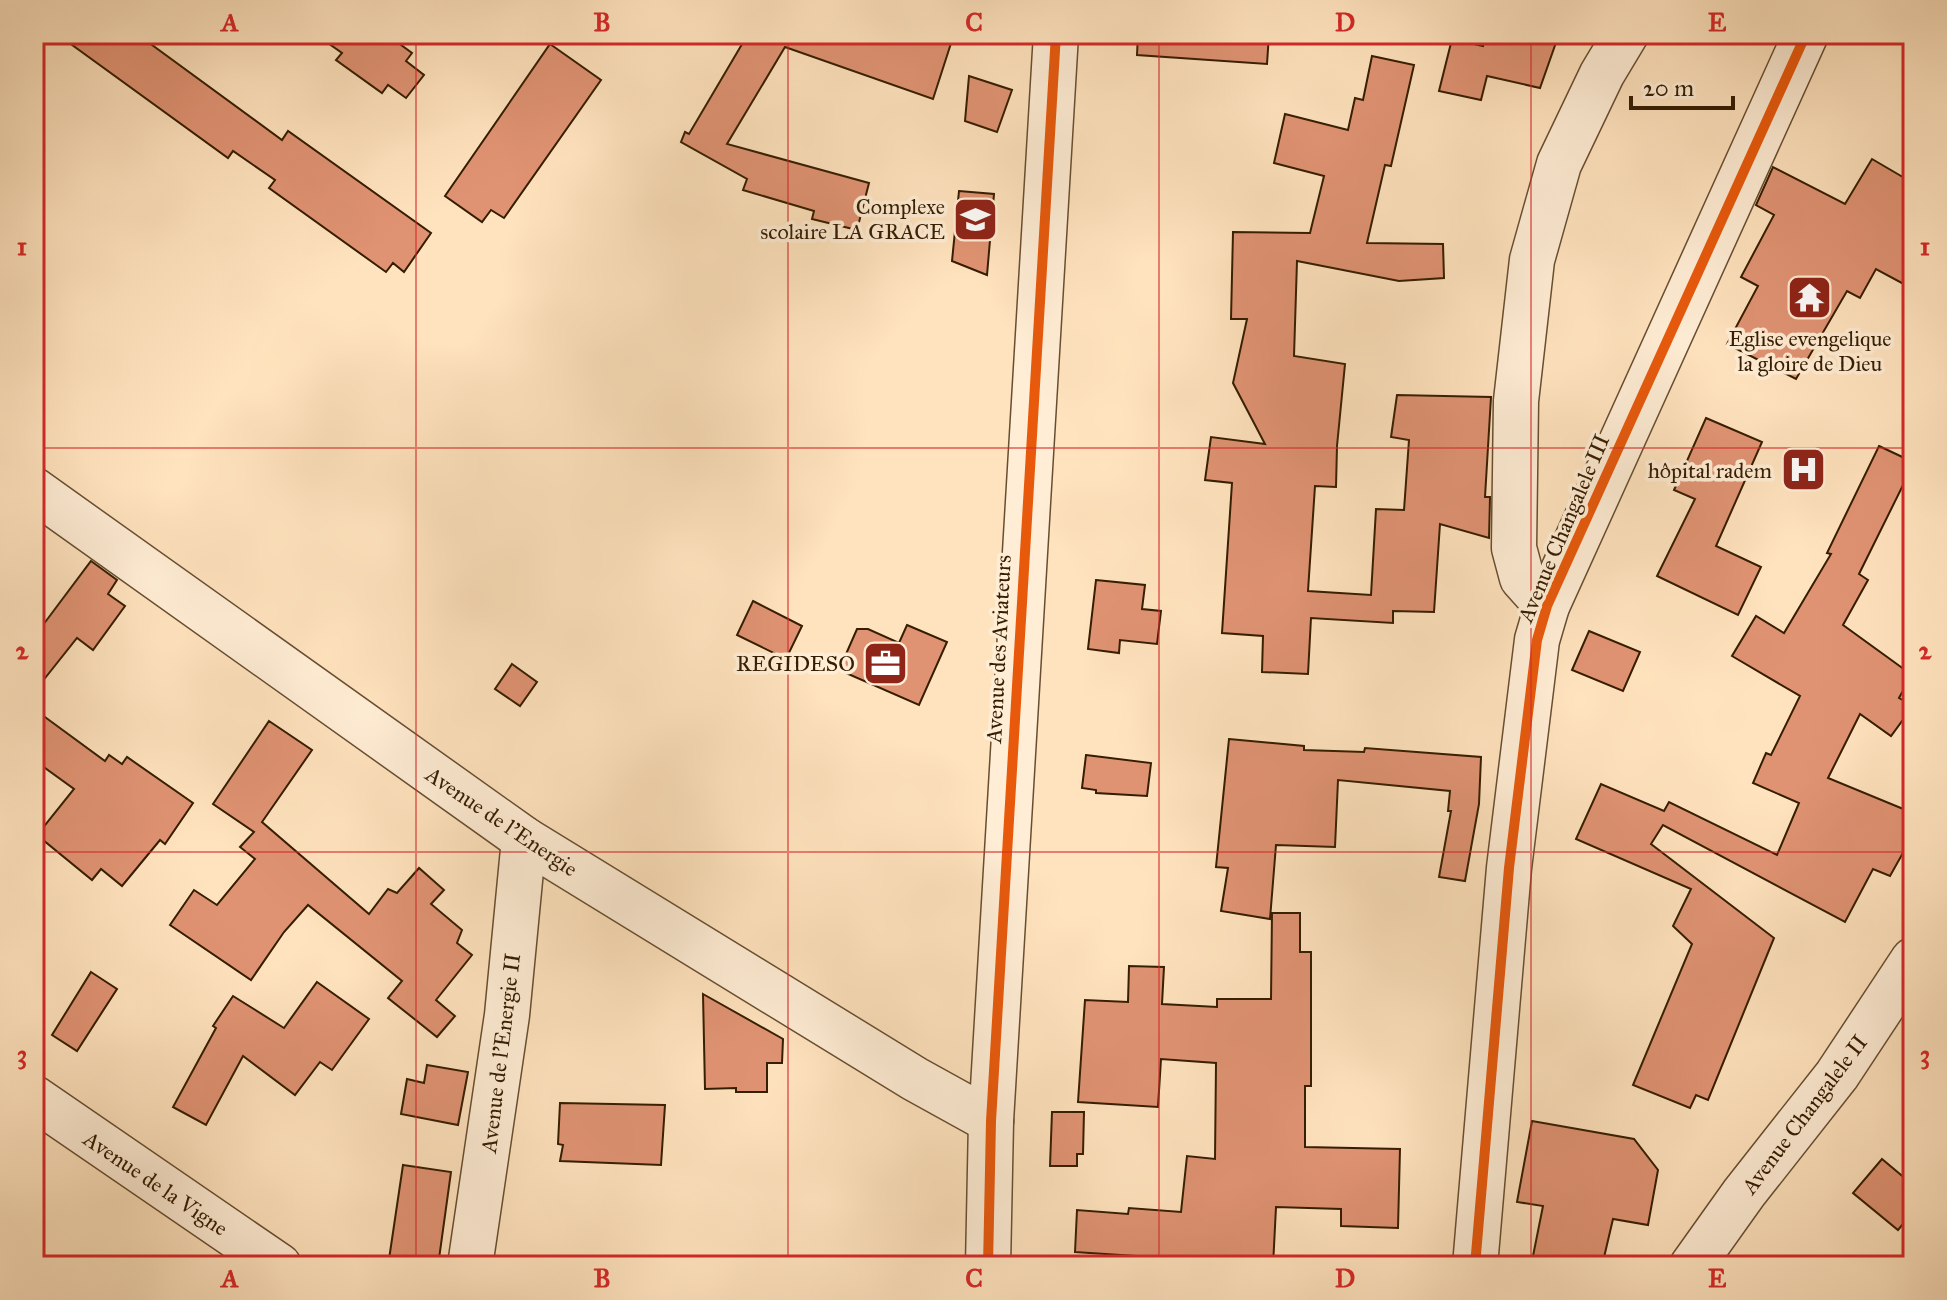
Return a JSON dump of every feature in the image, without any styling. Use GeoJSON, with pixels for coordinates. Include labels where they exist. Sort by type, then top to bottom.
{"type":"FeatureCollection","features":[{"type":"Feature","properties":{"kind":"street","name":"Avenue des Aviateurs"},"geometry":{"type":"LineString","coordinates":[[988,1266],[991,1121],[1056,34]]}},
{"type":"Feature","properties":{"kind":"street"},"geometry":{"type":"LineString","coordinates":[[1547,606],[1522,578],[1514,548],[1516,401],[1532,260],[1559,164],[1602,74],[1626,34]]}},
{"type":"Feature","properties":{"kind":"street","name":"Avenue Changalele III"},"geometry":{"type":"LineString","coordinates":[[1475,1266],[1509,868],[1537,640],[1547,606],[1806,34]]}},
{"type":"Feature","properties":{"kind":"street","name":"Avenue de l'Energie"},"geometry":{"type":"LineString","coordinates":[[34,490],[524,839],[915,1079],[991,1121]]}},
{"type":"Feature","properties":{"kind":"street","name":"Avenue de l'Energie II"},"geometry":{"type":"LineString","coordinates":[[470,1266],[507,1015],[524,839]]}},
{"type":"Feature","properties":{"kind":"street","name":"Avenue Changalele II"},"geometry":{"type":"LineString","coordinates":[[1692,1266],[1744,1193],[1837,1075],[1913,960]]}},
{"type":"Feature","properties":{"kind":"street","name":"Avenue de la Vigne"},"geometry":{"type":"LineString","coordinates":[[34,1098],[279,1266]]}},
{"type":"Feature","properties":{"kind":"building"},"geometry":{"type":"Polygon","coordinates":[[[57,34],[137,34],[282,140],[288,131],[431,233],[404,272],[393,263],[386,272],[269,188],[275,180],[233,151],[228,158],[57,34]]]}},
{"type":"Feature","properties":{"kind":"building"},"geometry":{"type":"Polygon","coordinates":[[[315,34],[386,34],[412,53],[406,61],[424,75],[406,98],[388,85],[382,93],[336,60],[342,53],[315,34]]]}},
{"type":"Feature","properties":{"kind":"building"},"geometry":{"type":"Polygon","coordinates":[[[748,34],[954,34],[933,99],[785,47],[727,144],[869,183],[857,230],[812,219],[814,211],[743,190],[747,179],[681,142],[685,132],[689,134],[748,34]]]}},
{"type":"Feature","properties":{"kind":"building"},"geometry":{"type":"Polygon","coordinates":[[[1138,34],[1269,34],[1267,64],[1137,55],[1138,34]]]}},
{"type":"Feature","properties":{"kind":"building"},"geometry":{"type":"Polygon","coordinates":[[[1487,34],[1559,34],[1540,88],[1487,76],[1481,100],[1439,91],[1452,39],[1483,46],[1487,34]]]}},
{"type":"Feature","properties":{"kind":"building"},"geometry":{"type":"Polygon","coordinates":[[[550,44],[601,80],[504,218],[491,210],[482,222],[445,196],[550,44]]]}},
{"type":"Feature","properties":{"kind":"building"},"geometry":{"type":"Polygon","coordinates":[[[1372,56],[1414,65],[1391,166],[1385,165],[1367,243],[1443,244],[1444,278],[1399,281],[1297,261],[1294,356],[1345,364],[1336,487],[1315,486],[1308,591],[1371,595],[1376,509],[1404,510],[1409,440],[1391,437],[1397,395],[1491,397],[1485,497],[1490,497],[1489,538],[1440,524],[1434,612],[1393,611],[1393,623],[1311,618],[1308,674],[1262,672],[1263,636],[1222,633],[1232,483],[1205,480],[1211,437],[1265,444],[1233,383],[1247,319],[1231,319],[1233,232],[1310,233],[1324,176],[1274,163],[1285,114],[1348,130],[1355,98],[1363,100],[1372,56]]]}},
{"type":"Feature","properties":{"kind":"building"},"geometry":{"type":"Polygon","coordinates":[[[969,76],[1012,90],[997,132],[965,121],[969,76]]]}},
{"type":"Feature","properties":{"kind":"building"},"geometry":{"type":"Polygon","coordinates":[[[1872,159],[1913,183],[1913,289],[1876,269],[1860,298],[1847,291],[1796,379],[1727,344],[1758,286],[1741,277],[1774,215],[1756,205],[1773,167],[1845,204],[1872,159]]]}},
{"type":"Feature","properties":{"kind":"building"},"geometry":{"type":"Polygon","coordinates":[[[959,191],[994,194],[987,275],[952,261],[959,191]]]}},
{"type":"Feature","properties":{"kind":"building"},"geometry":{"type":"Polygon","coordinates":[[[1706,418],[1762,442],[1716,546],[1761,567],[1738,615],[1657,576],[1695,499],[1674,490],[1706,418]]]}},
{"type":"Feature","properties":{"kind":"building"},"geometry":{"type":"Polygon","coordinates":[[[1879,446],[1913,462],[1913,465],[1859,574],[1868,580],[1843,625],[1912,675],[1899,698],[1913,706],[1891,736],[1860,714],[1828,778],[1913,813],[1913,835],[1890,876],[1873,869],[1845,922],[1663,825],[1651,844],[1774,938],[1708,1100],[1696,1095],[1690,1108],[1633,1085],[1692,944],[1673,926],[1691,889],[1576,839],[1601,784],[1664,811],[1669,802],[1777,855],[1799,803],[1753,783],[1766,753],[1771,755],[1800,696],[1732,656],[1756,616],[1784,633],[1831,554],[1827,553],[1879,446]]]}},
{"type":"Feature","properties":{"kind":"building"},"geometry":{"type":"Polygon","coordinates":[[[91,561],[117,580],[108,594],[125,606],[93,650],[77,638],[34,692],[34,637],[91,561]]]}},
{"type":"Feature","properties":{"kind":"building"},"geometry":{"type":"Polygon","coordinates":[[[1096,580],[1145,585],[1142,609],[1161,611],[1157,644],[1120,640],[1119,653],[1088,649],[1096,580]]]}},
{"type":"Feature","properties":{"kind":"building"},"geometry":{"type":"Polygon","coordinates":[[[753,601],[802,626],[786,659],[737,635],[753,601]]]}},
{"type":"Feature","properties":{"kind":"building"},"geometry":{"type":"Polygon","coordinates":[[[907,625],[947,642],[919,705],[839,670],[857,629],[868,629],[899,643],[907,625]]]}},
{"type":"Feature","properties":{"kind":"building"},"geometry":{"type":"Polygon","coordinates":[[[1589,631],[1640,652],[1623,691],[1572,670],[1589,631]]]}},
{"type":"Feature","properties":{"kind":"building"},"geometry":{"type":"Polygon","coordinates":[[[512,664],[537,682],[520,706],[495,689],[512,664]]]}},
{"type":"Feature","properties":{"kind":"building"},"geometry":{"type":"Polygon","coordinates":[[[34,709],[105,761],[109,755],[122,764],[127,757],[193,803],[165,844],[160,840],[122,886],[101,869],[92,880],[37,835],[74,789],[34,760],[34,709]]]}},
{"type":"Feature","properties":{"kind":"building"},"geometry":{"type":"Polygon","coordinates":[[[269,721],[312,750],[262,822],[369,914],[388,889],[397,893],[419,868],[444,890],[431,904],[462,930],[457,943],[472,955],[436,1000],[455,1016],[437,1037],[388,998],[402,981],[308,905],[284,932],[251,980],[170,925],[194,890],[217,905],[255,859],[240,847],[254,832],[213,804],[269,721]]]}},
{"type":"Feature","properties":{"kind":"building"},"geometry":{"type":"Polygon","coordinates":[[[1229,739],[1304,746],[1304,750],[1364,752],[1365,748],[1481,757],[1479,804],[1465,881],[1439,877],[1451,811],[1448,811],[1450,791],[1338,780],[1335,847],[1276,845],[1270,919],[1221,911],[1228,868],[1216,867],[1229,739]]]}},
{"type":"Feature","properties":{"kind":"building"},"geometry":{"type":"Polygon","coordinates":[[[1086,755],[1151,763],[1147,796],[1096,793],[1096,790],[1082,788],[1086,755]]]}},
{"type":"Feature","properties":{"kind":"building"},"geometry":{"type":"Polygon","coordinates":[[[1272,913],[1300,913],[1300,952],[1311,952],[1311,1086],[1305,1086],[1305,1147],[1400,1149],[1398,1228],[1341,1226],[1341,1209],[1276,1207],[1273,1266],[1181,1266],[1181,1259],[1075,1252],[1077,1210],[1128,1214],[1129,1208],[1181,1212],[1187,1156],[1215,1159],[1216,1063],[1161,1059],[1158,1107],[1078,1102],[1085,1000],[1128,1002],[1129,966],[1164,967],[1162,1004],[1217,1007],[1217,999],[1271,999],[1272,913]]]}},
{"type":"Feature","properties":{"kind":"building"},"geometry":{"type":"Polygon","coordinates":[[[91,972],[117,989],[77,1051],[52,1035],[91,972]]]}},
{"type":"Feature","properties":{"kind":"building"},"geometry":{"type":"Polygon","coordinates":[[[317,982],[369,1019],[332,1070],[320,1062],[295,1095],[243,1056],[206,1125],[173,1107],[216,1028],[213,1026],[233,996],[284,1028],[317,982]]]}},
{"type":"Feature","properties":{"kind":"building"},"geometry":{"type":"Polygon","coordinates":[[[703,994],[783,1039],[782,1063],[767,1063],[767,1092],[736,1092],[736,1088],[705,1089],[703,994]]]}},
{"type":"Feature","properties":{"kind":"building"},"geometry":{"type":"Polygon","coordinates":[[[427,1065],[468,1072],[458,1125],[401,1114],[407,1079],[424,1083],[427,1065]]]}},
{"type":"Feature","properties":{"kind":"building"},"geometry":{"type":"Polygon","coordinates":[[[560,1103],[665,1105],[661,1165],[560,1161],[563,1145],[558,1144],[560,1103]]]}},
{"type":"Feature","properties":{"kind":"building"},"geometry":{"type":"Polygon","coordinates":[[[1052,1112],[1084,1112],[1083,1154],[1077,1154],[1077,1166],[1050,1166],[1052,1112]]]}},
{"type":"Feature","properties":{"kind":"building"},"geometry":{"type":"Polygon","coordinates":[[[1532,1121],[1634,1139],[1658,1170],[1648,1225],[1613,1219],[1602,1266],[1531,1266],[1543,1206],[1517,1202],[1532,1121]]]}},
{"type":"Feature","properties":{"kind":"building"},"geometry":{"type":"Polygon","coordinates":[[[1882,1159],[1913,1185],[1913,1212],[1898,1230],[1853,1193],[1882,1159]]]}},
{"type":"Feature","properties":{"kind":"building"},"geometry":{"type":"Polygon","coordinates":[[[403,1165],[451,1172],[438,1266],[388,1266],[403,1165]]]}},
{"type":"Feature","properties":{"kind":"cycle path"},"geometry":{"type":"LineString","coordinates":[[988,1266],[991,1121],[1056,34]]}},
{"type":"Feature","properties":{"kind":"cycle path"},"geometry":{"type":"LineString","coordinates":[[1475,1266],[1509,868],[1537,640],[1547,606],[1806,34]]}},
{"type":"Feature","properties":{"kind":"place","name":"Complexe scolaire LA GRACE"},"geometry":{"type":"Point","coordinates":[976,219]}},
{"type":"Feature","properties":{"kind":"place","name":"Eglise evengelique la gloire de Dieu"},"geometry":{"type":"Point","coordinates":[1810,297]}},
{"type":"Feature","properties":{"kind":"place","name":"hôpital radem"},"geometry":{"type":"Point","coordinates":[1803,470]}},
{"type":"Feature","properties":{"kind":"place","name":"REGIDESO"},"geometry":{"type":"Point","coordinates":[886,663]}}]}
